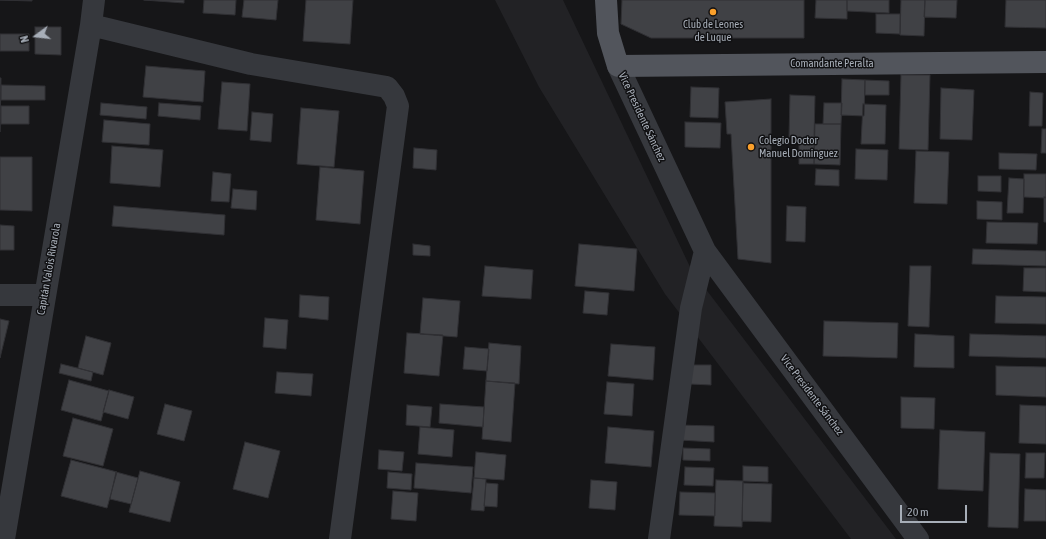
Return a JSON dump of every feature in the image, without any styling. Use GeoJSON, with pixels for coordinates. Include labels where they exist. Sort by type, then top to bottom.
{"type":"FeatureCollection","features":[{"type":"Feature","properties":{"kind":"main road","name":"Vice Presidente Sánchez"},"geometry":{"type":"LineString","coordinates":[[606,0],[608,33],[618,66]]}},
{"type":"Feature","properties":{"kind":"main road","name":"Comandante Peralta"},"geometry":{"type":"LineString","coordinates":[[618,66],[1046,62]]}},
{"type":"Feature","properties":{"kind":"street","name":"Capitán Valois Rivarola"},"geometry":{"type":"LineString","coordinates":[[4,539],[94,0]]}},
{"type":"Feature","properties":{"kind":"street"},"geometry":{"type":"LineString","coordinates":[[91,25],[251,64],[387,88],[394,96],[398,106],[340,539]]}},
{"type":"Feature","properties":{"kind":"street","name":"Vice Presidente Sánchez"},"geometry":{"type":"LineString","coordinates":[[618,66],[705,252],[918,539]]}},
{"type":"Feature","properties":{"kind":"street"},"geometry":{"type":"LineString","coordinates":[[659,539],[691,308],[705,252]]}},
{"type":"Feature","properties":{"kind":"street"},"geometry":{"type":"LineString","coordinates":[[0,295],[44,295]]}},
{"type":"Feature","properties":{"kind":"shaded area"},"geometry":{"type":"Polygon","coordinates":[[[495,0],[563,0],[692,271],[896,539],[851,539],[665,294],[539,87],[495,0]]]}},
{"type":"Feature","properties":{"kind":"building"},"geometry":{"type":"Polygon","coordinates":[[[0,0],[32,0],[32,1],[0,0]]]}},
{"type":"Feature","properties":{"kind":"building"},"geometry":{"type":"Polygon","coordinates":[[[144,0],[184,0],[184,3],[144,0]]]}},
{"type":"Feature","properties":{"kind":"building"},"geometry":{"type":"Polygon","coordinates":[[[204,0],[236,0],[235,15],[203,13],[204,0]]]}},
{"type":"Feature","properties":{"kind":"building"},"geometry":{"type":"Polygon","coordinates":[[[244,0],[278,0],[276,20],[242,17],[244,0]]]}},
{"type":"Feature","properties":{"kind":"building"},"geometry":{"type":"Polygon","coordinates":[[[306,0],[353,0],[350,44],[303,41],[306,0]]]}},
{"type":"Feature","properties":{"kind":"building","name":"Club de Leones de Luque"},"geometry":{"type":"Polygon","coordinates":[[[622,0],[804,0],[804,38],[651,38],[621,24],[622,0]]]}},
{"type":"Feature","properties":{"kind":"building"},"geometry":{"type":"Polygon","coordinates":[[[816,0],[847,0],[847,19],[815,18],[816,0]]]}},
{"type":"Feature","properties":{"kind":"building"},"geometry":{"type":"Polygon","coordinates":[[[847,0],[889,0],[889,13],[847,11],[847,0]]]}},
{"type":"Feature","properties":{"kind":"building"},"geometry":{"type":"Polygon","coordinates":[[[901,0],[925,0],[924,36],[900,35],[901,0]]]}},
{"type":"Feature","properties":{"kind":"building"},"geometry":{"type":"Polygon","coordinates":[[[925,0],[957,0],[956,18],[924,17],[925,0]]]}},
{"type":"Feature","properties":{"kind":"building"},"geometry":{"type":"Polygon","coordinates":[[[1006,0],[1046,0],[1046,28],[1005,27],[1006,0]]]}},
{"type":"Feature","properties":{"kind":"building"},"geometry":{"type":"Polygon","coordinates":[[[876,14],[900,14],[900,34],[876,33],[876,14]]]}},
{"type":"Feature","properties":{"kind":"building"},"geometry":{"type":"Polygon","coordinates":[[[35,27],[61,27],[61,55],[35,54],[35,27]]]}},
{"type":"Feature","properties":{"kind":"building"},"geometry":{"type":"Polygon","coordinates":[[[0,34],[29,34],[29,51],[0,51],[0,34]]]}},
{"type":"Feature","properties":{"kind":"building"},"geometry":{"type":"Polygon","coordinates":[[[146,66],[205,71],[203,102],[143,97],[146,66]]]}},
{"type":"Feature","properties":{"kind":"building"},"geometry":{"type":"Polygon","coordinates":[[[901,75],[930,75],[928,150],[899,149],[901,75]]]}},
{"type":"Feature","properties":{"kind":"building"},"geometry":{"type":"Polygon","coordinates":[[[0,78],[1,78],[0,132],[0,78]]]}},
{"type":"Feature","properties":{"kind":"building"},"geometry":{"type":"Polygon","coordinates":[[[842,79],[865,80],[864,116],[841,115],[842,79]]]}},
{"type":"Feature","properties":{"kind":"building"},"geometry":{"type":"Polygon","coordinates":[[[865,80],[889,81],[889,95],[865,95],[865,80]]]}},
{"type":"Feature","properties":{"kind":"building"},"geometry":{"type":"Polygon","coordinates":[[[222,82],[250,84],[247,131],[218,129],[222,82]]]}},
{"type":"Feature","properties":{"kind":"building"},"geometry":{"type":"Polygon","coordinates":[[[1,85],[45,86],[45,100],[1,100],[1,85]]]}},
{"type":"Feature","properties":{"kind":"building"},"geometry":{"type":"Polygon","coordinates":[[[691,87],[719,88],[718,118],[690,117],[691,87]]]}},
{"type":"Feature","properties":{"kind":"building"},"geometry":{"type":"Polygon","coordinates":[[[941,88],[974,90],[972,140],[940,139],[941,88]]]}},
{"type":"Feature","properties":{"kind":"building"},"geometry":{"type":"Polygon","coordinates":[[[1030,92],[1043,93],[1042,126],[1029,126],[1030,92]]]}},
{"type":"Feature","properties":{"kind":"building"},"geometry":{"type":"Polygon","coordinates":[[[790,95],[815,96],[814,138],[789,137],[790,95]]]}},
{"type":"Feature","properties":{"kind":"building","name":"Colegio Doctor Manuel Dominguez"},"geometry":{"type":"Polygon","coordinates":[[[771,99],[771,263],[738,259],[731,134],[727,134],[725,102],[771,99]]]}},
{"type":"Feature","properties":{"kind":"building"},"geometry":{"type":"Polygon","coordinates":[[[101,103],[147,107],[146,119],[100,115],[101,103]]]}},
{"type":"Feature","properties":{"kind":"building"},"geometry":{"type":"Polygon","coordinates":[[[159,103],[201,106],[200,120],[158,116],[159,103]]]}},
{"type":"Feature","properties":{"kind":"building"},"geometry":{"type":"Polygon","coordinates":[[[824,103],[842,103],[841,124],[823,124],[824,103]]]}},
{"type":"Feature","properties":{"kind":"building"},"geometry":{"type":"Polygon","coordinates":[[[863,104],[886,105],[885,144],[861,144],[863,104]]]}},
{"type":"Feature","properties":{"kind":"building"},"geometry":{"type":"Polygon","coordinates":[[[1,106],[29,106],[29,124],[1,124],[1,106]]]}},
{"type":"Feature","properties":{"kind":"building"},"geometry":{"type":"Polygon","coordinates":[[[301,108],[339,111],[334,167],[297,164],[301,108]]]}},
{"type":"Feature","properties":{"kind":"building"},"geometry":{"type":"Polygon","coordinates":[[[252,112],[273,114],[271,142],[250,140],[252,112]]]}},
{"type":"Feature","properties":{"kind":"building"},"geometry":{"type":"Polygon","coordinates":[[[104,120],[150,124],[149,145],[102,142],[104,120]]]}},
{"type":"Feature","properties":{"kind":"building"},"geometry":{"type":"Polygon","coordinates":[[[685,122],[721,123],[720,148],[685,147],[685,122]]]}},
{"type":"Feature","properties":{"kind":"building"},"geometry":{"type":"Polygon","coordinates":[[[815,124],[841,124],[840,165],[814,164],[815,124]]]}},
{"type":"Feature","properties":{"kind":"building"},"geometry":{"type":"Polygon","coordinates":[[[1042,129],[1046,129],[1046,153],[1041,153],[1042,129]]]}},
{"type":"Feature","properties":{"kind":"building"},"geometry":{"type":"Polygon","coordinates":[[[799,138],[814,138],[814,164],[799,164],[799,138]]]}},
{"type":"Feature","properties":{"kind":"building"},"geometry":{"type":"Polygon","coordinates":[[[112,146],[163,150],[160,187],[110,183],[112,146]]]}},
{"type":"Feature","properties":{"kind":"building"},"geometry":{"type":"Polygon","coordinates":[[[414,148],[437,150],[436,170],[413,168],[414,148]]]}},
{"type":"Feature","properties":{"kind":"building"},"geometry":{"type":"Polygon","coordinates":[[[856,149],[888,150],[887,180],[855,179],[856,149]]]}},
{"type":"Feature","properties":{"kind":"building"},"geometry":{"type":"Polygon","coordinates":[[[916,151],[949,152],[947,204],[914,203],[916,151]]]}},
{"type":"Feature","properties":{"kind":"building"},"geometry":{"type":"Polygon","coordinates":[[[999,153],[1037,154],[1036,170],[999,169],[999,153]]]}},
{"type":"Feature","properties":{"kind":"building"},"geometry":{"type":"Polygon","coordinates":[[[0,157],[32,157],[32,211],[0,210],[0,157]]]}},
{"type":"Feature","properties":{"kind":"building"},"geometry":{"type":"Polygon","coordinates":[[[320,167],[364,171],[360,224],[316,220],[320,167]]]}},
{"type":"Feature","properties":{"kind":"building"},"geometry":{"type":"Polygon","coordinates":[[[816,169],[839,170],[839,186],[815,185],[816,169]]]}},
{"type":"Feature","properties":{"kind":"building"},"geometry":{"type":"Polygon","coordinates":[[[213,172],[231,174],[229,202],[211,201],[213,172]]]}},
{"type":"Feature","properties":{"kind":"building"},"geometry":{"type":"Polygon","coordinates":[[[1024,174],[1046,174],[1046,198],[1024,197],[1024,174]]]}},
{"type":"Feature","properties":{"kind":"building"},"geometry":{"type":"Polygon","coordinates":[[[978,176],[1001,176],[1001,192],[978,191],[978,176]]]}},
{"type":"Feature","properties":{"kind":"building"},"geometry":{"type":"Polygon","coordinates":[[[1009,178],[1024,179],[1023,213],[1007,213],[1009,178]]]}},
{"type":"Feature","properties":{"kind":"building"},"geometry":{"type":"Polygon","coordinates":[[[233,189],[257,191],[256,210],[231,208],[233,189]]]}},
{"type":"Feature","properties":{"kind":"building"},"geometry":{"type":"Polygon","coordinates":[[[1044,197],[1046,197],[1046,222],[1044,222],[1044,197]]]}},
{"type":"Feature","properties":{"kind":"building"},"geometry":{"type":"Polygon","coordinates":[[[977,201],[1002,202],[1002,220],[977,219],[977,201]]]}},
{"type":"Feature","properties":{"kind":"building"},"geometry":{"type":"Polygon","coordinates":[[[114,206],[225,215],[224,235],[112,226],[114,206]]]}},
{"type":"Feature","properties":{"kind":"building"},"geometry":{"type":"Polygon","coordinates":[[[787,206],[806,207],[805,242],[786,241],[787,206]]]}},
{"type":"Feature","properties":{"kind":"building"},"geometry":{"type":"Polygon","coordinates":[[[987,222],[1038,223],[1037,244],[986,243],[987,222]]]}},
{"type":"Feature","properties":{"kind":"building"},"geometry":{"type":"Polygon","coordinates":[[[0,225],[14,226],[14,250],[0,250],[0,225]]]}},
{"type":"Feature","properties":{"kind":"building"},"geometry":{"type":"Polygon","coordinates":[[[413,244],[430,246],[430,256],[413,255],[413,244]]]}},
{"type":"Feature","properties":{"kind":"building"},"geometry":{"type":"Polygon","coordinates":[[[579,244],[637,249],[634,291],[575,286],[579,244]]]}},
{"type":"Feature","properties":{"kind":"building"},"geometry":{"type":"Polygon","coordinates":[[[973,249],[1046,251],[1046,266],[972,264],[973,249]]]}},
{"type":"Feature","properties":{"kind":"building"},"geometry":{"type":"Polygon","coordinates":[[[485,266],[533,270],[531,299],[482,296],[485,266]]]}},
{"type":"Feature","properties":{"kind":"building"},"geometry":{"type":"Polygon","coordinates":[[[910,266],[931,266],[929,327],[908,326],[910,266]]]}},
{"type":"Feature","properties":{"kind":"building"},"geometry":{"type":"Polygon","coordinates":[[[1024,268],[1046,268],[1046,292],[1023,291],[1024,268]]]}},
{"type":"Feature","properties":{"kind":"building"},"geometry":{"type":"Polygon","coordinates":[[[585,291],[609,293],[607,315],[583,313],[585,291]]]}},
{"type":"Feature","properties":{"kind":"building"},"geometry":{"type":"Polygon","coordinates":[[[300,295],[329,297],[328,320],[299,317],[300,295]]]}},
{"type":"Feature","properties":{"kind":"building"},"geometry":{"type":"Polygon","coordinates":[[[996,296],[1046,297],[1046,324],[995,323],[996,296]]]}},
{"type":"Feature","properties":{"kind":"building"},"geometry":{"type":"Polygon","coordinates":[[[423,298],[460,301],[457,337],[420,334],[423,298]]]}},
{"type":"Feature","properties":{"kind":"building"},"geometry":{"type":"Polygon","coordinates":[[[265,318],[288,320],[286,349],[263,347],[265,318]]]}},
{"type":"Feature","properties":{"kind":"building"},"geometry":{"type":"Polygon","coordinates":[[[0,319],[9,321],[0,358],[0,319]]]}},
{"type":"Feature","properties":{"kind":"building"},"geometry":{"type":"Polygon","coordinates":[[[824,321],[898,323],[897,358],[823,356],[824,321]]]}},
{"type":"Feature","properties":{"kind":"building"},"geometry":{"type":"Polygon","coordinates":[[[407,333],[443,335],[439,376],[404,373],[407,333]]]}},
{"type":"Feature","properties":{"kind":"building"},"geometry":{"type":"Polygon","coordinates":[[[915,334],[954,336],[954,368],[914,367],[915,334]]]}},
{"type":"Feature","properties":{"kind":"building"},"geometry":{"type":"Polygon","coordinates":[[[970,334],[1046,336],[1046,358],[969,356],[970,334]]]}},
{"type":"Feature","properties":{"kind":"building"},"geometry":{"type":"Polygon","coordinates":[[[86,336],[111,343],[103,375],[78,368],[86,336]]]}},
{"type":"Feature","properties":{"kind":"building"},"geometry":{"type":"Polygon","coordinates":[[[489,343],[521,346],[519,384],[486,381],[489,343]]]}},
{"type":"Feature","properties":{"kind":"building"},"geometry":{"type":"Polygon","coordinates":[[[611,344],[655,347],[653,380],[608,376],[611,344]]]}},
{"type":"Feature","properties":{"kind":"building"},"geometry":{"type":"Polygon","coordinates":[[[465,347],[489,349],[487,371],[463,369],[465,347]]]}},
{"type":"Feature","properties":{"kind":"building"},"geometry":{"type":"Polygon","coordinates":[[[61,364],[93,372],[91,381],[59,373],[61,364]]]}},
{"type":"Feature","properties":{"kind":"building"},"geometry":{"type":"Polygon","coordinates":[[[690,365],[711,365],[711,385],[690,384],[690,365]]]}},
{"type":"Feature","properties":{"kind":"building"},"geometry":{"type":"Polygon","coordinates":[[[996,366],[1046,367],[1046,397],[996,395],[996,366]]]}},
{"type":"Feature","properties":{"kind":"building"},"geometry":{"type":"Polygon","coordinates":[[[277,372],[313,374],[311,396],[275,393],[277,372]]]}},
{"type":"Feature","properties":{"kind":"building"},"geometry":{"type":"Polygon","coordinates":[[[69,380],[109,391],[101,421],[61,410],[69,380]]]}},
{"type":"Feature","properties":{"kind":"building"},"geometry":{"type":"Polygon","coordinates":[[[486,381],[515,383],[511,442],[482,439],[486,381]]]}},
{"type":"Feature","properties":{"kind":"building"},"geometry":{"type":"Polygon","coordinates":[[[607,382],[634,384],[632,416],[604,414],[607,382]]]}},
{"type":"Feature","properties":{"kind":"building"},"geometry":{"type":"Polygon","coordinates":[[[109,390],[134,397],[128,419],[103,412],[109,390]]]}},
{"type":"Feature","properties":{"kind":"building"},"geometry":{"type":"Polygon","coordinates":[[[901,397],[935,398],[934,429],[901,428],[901,397]]]}},
{"type":"Feature","properties":{"kind":"building"},"geometry":{"type":"Polygon","coordinates":[[[165,404],[192,411],[184,441],[157,434],[165,404]]]}},
{"type":"Feature","properties":{"kind":"building"},"geometry":{"type":"Polygon","coordinates":[[[440,404],[484,407],[483,427],[439,423],[440,404]]]}},
{"type":"Feature","properties":{"kind":"building"},"geometry":{"type":"Polygon","coordinates":[[[407,405],[432,407],[430,427],[406,425],[407,405]]]}},
{"type":"Feature","properties":{"kind":"building"},"geometry":{"type":"Polygon","coordinates":[[[1020,405],[1046,406],[1046,444],[1019,443],[1020,405]]]}},
{"type":"Feature","properties":{"kind":"building"},"geometry":{"type":"Polygon","coordinates":[[[73,418],[113,429],[103,466],[63,456],[73,418]]]}},
{"type":"Feature","properties":{"kind":"building"},"geometry":{"type":"Polygon","coordinates":[[[679,425],[714,426],[714,442],[679,440],[679,425]]]}},
{"type":"Feature","properties":{"kind":"building"},"geometry":{"type":"Polygon","coordinates":[[[420,427],[454,430],[452,457],[418,454],[420,427]]]}},
{"type":"Feature","properties":{"kind":"building"},"geometry":{"type":"Polygon","coordinates":[[[608,427],[654,431],[651,467],[605,463],[608,427]]]}},
{"type":"Feature","properties":{"kind":"building"},"geometry":{"type":"Polygon","coordinates":[[[940,430],[985,432],[983,491],[938,489],[940,430]]]}},
{"type":"Feature","properties":{"kind":"building"},"geometry":{"type":"Polygon","coordinates":[[[245,442],[280,451],[268,498],[233,489],[245,442]]]}},
{"type":"Feature","properties":{"kind":"building"},"geometry":{"type":"Polygon","coordinates":[[[683,448],[710,449],[710,461],[683,460],[683,448]]]}},
{"type":"Feature","properties":{"kind":"building"},"geometry":{"type":"Polygon","coordinates":[[[379,450],[404,452],[402,471],[378,469],[379,450]]]}},
{"type":"Feature","properties":{"kind":"building"},"geometry":{"type":"Polygon","coordinates":[[[476,452],[506,455],[504,480],[474,478],[476,452]]]}},
{"type":"Feature","properties":{"kind":"building"},"geometry":{"type":"Polygon","coordinates":[[[990,453],[1020,454],[1018,528],[988,527],[990,453]]]}},
{"type":"Feature","properties":{"kind":"building"},"geometry":{"type":"Polygon","coordinates":[[[1026,453],[1045,453],[1044,478],[1025,478],[1026,453]]]}},
{"type":"Feature","properties":{"kind":"building"},"geometry":{"type":"Polygon","coordinates":[[[71,460],[117,472],[107,508],[61,496],[71,460]]]}},
{"type":"Feature","properties":{"kind":"building"},"geometry":{"type":"Polygon","coordinates":[[[416,463],[473,467],[471,493],[414,488],[416,463]]]}},
{"type":"Feature","properties":{"kind":"building"},"geometry":{"type":"Polygon","coordinates":[[[743,466],[768,467],[768,482],[743,481],[743,466]]]}},
{"type":"Feature","properties":{"kind":"building"},"geometry":{"type":"Polygon","coordinates":[[[685,467],[714,468],[713,486],[684,485],[685,467]]]}},
{"type":"Feature","properties":{"kind":"building"},"geometry":{"type":"Polygon","coordinates":[[[140,471],[180,482],[170,522],[129,512],[140,471]]]}},
{"type":"Feature","properties":{"kind":"building"},"geometry":{"type":"Polygon","coordinates":[[[116,472],[138,478],[131,504],[110,499],[116,472]]]}},
{"type":"Feature","properties":{"kind":"building"},"geometry":{"type":"Polygon","coordinates":[[[388,472],[412,474],[411,490],[387,488],[388,472]]]}},
{"type":"Feature","properties":{"kind":"building"},"geometry":{"type":"Polygon","coordinates":[[[474,478],[486,479],[484,511],[471,510],[474,478]]]}},
{"type":"Feature","properties":{"kind":"building"},"geometry":{"type":"Polygon","coordinates":[[[591,480],[617,482],[615,510],[589,508],[591,480]]]}},
{"type":"Feature","properties":{"kind":"building"},"geometry":{"type":"Polygon","coordinates":[[[716,480],[743,481],[742,527],[714,526],[716,480]]]}},
{"type":"Feature","properties":{"kind":"building"},"geometry":{"type":"Polygon","coordinates":[[[486,483],[498,484],[497,507],[484,506],[486,483]]]}},
{"type":"Feature","properties":{"kind":"building"},"geometry":{"type":"Polygon","coordinates":[[[743,483],[772,484],[771,522],[742,521],[743,483]]]}},
{"type":"Feature","properties":{"kind":"building"},"geometry":{"type":"Polygon","coordinates":[[[1025,489],[1046,490],[1046,521],[1024,521],[1025,489]]]}},
{"type":"Feature","properties":{"kind":"building"},"geometry":{"type":"Polygon","coordinates":[[[393,491],[418,493],[416,521],[391,519],[393,491]]]}},
{"type":"Feature","properties":{"kind":"building"},"geometry":{"type":"Polygon","coordinates":[[[680,492],[715,493],[715,516],[679,515],[680,492]]]}},
{"type":"Feature","properties":{"kind":"place","name":"Club de Leones de Luque"},"geometry":{"type":"Point","coordinates":[713,12]}},
{"type":"Feature","properties":{"kind":"place","name":"Colegio Doctor Manuel Dominguez"},"geometry":{"type":"Point","coordinates":[751,147]}}]}
